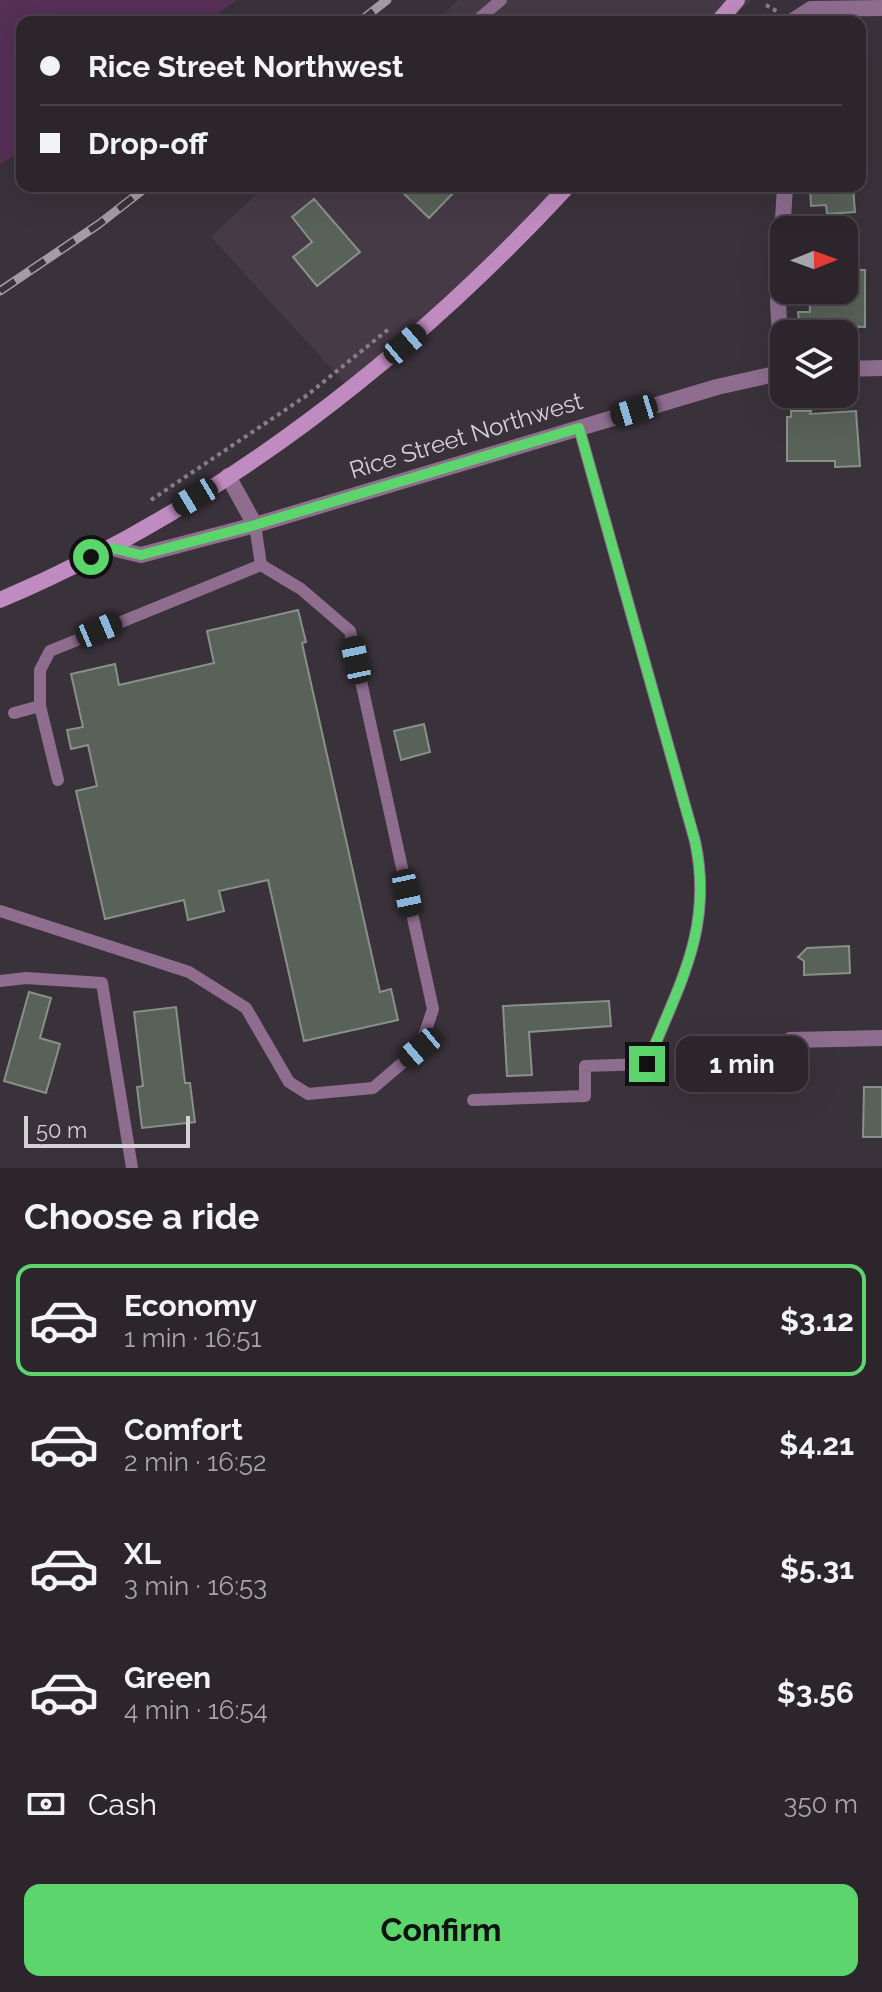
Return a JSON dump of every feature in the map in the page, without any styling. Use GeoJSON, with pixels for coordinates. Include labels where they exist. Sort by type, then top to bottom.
{"type":"FeatureCollection","features":[{"type":"Feature","properties":{"kind":"main road"},"geometry":{"type":"LineString","coordinates":[[723,16],[737,0]]}},
{"type":"Feature","properties":{"kind":"main road"},"geometry":{"type":"LineString","coordinates":[[0,600],[112,548],[228,476],[361,381],[427,326],[562,192]]}},
{"type":"Feature","properties":{"kind":"street"},"geometry":{"type":"LineString","coordinates":[[800,16],[811,9],[882,8]]}},
{"type":"Feature","properties":{"kind":"street"},"geometry":{"type":"LineString","coordinates":[[779,320],[785,192]]}},
{"type":"Feature","properties":{"kind":"street"},"geometry":{"type":"LineString","coordinates":[[858,369],[882,368]]}},
{"type":"Feature","properties":{"kind":"street","name":"Rice Street Northwest"},"geometry":{"type":"LineString","coordinates":[[112,548],[141,555],[255,525],[717,387],[770,375]]}},
{"type":"Feature","properties":{"kind":"street"},"geometry":{"type":"LineString","coordinates":[[228,476],[255,525]]}},
{"type":"Feature","properties":{"kind":"street"},"geometry":{"type":"LineString","coordinates":[[790,1040],[882,1038]]}},
{"type":"Feature","properties":{"kind":"lane"},"geometry":{"type":"LineString","coordinates":[[482,16],[501,0]]}},
{"type":"Feature","properties":{"kind":"lane"},"geometry":{"type":"LineString","coordinates":[[473,1100],[585,1096],[585,1066],[647,1064],[692,950],[700,918],[702,885],[695,841],[579,428]]}},
{"type":"Feature","properties":{"kind":"lane"},"geometry":{"type":"LineString","coordinates":[[255,525],[261,565]]}},
{"type":"Feature","properties":{"kind":"lane"},"geometry":{"type":"LineString","coordinates":[[58,780],[40,706],[40,670],[50,651],[261,565]]}},
{"type":"Feature","properties":{"kind":"lane"},"geometry":{"type":"LineString","coordinates":[[0,911],[189,972],[246,1008],[289,1082],[308,1094],[373,1088],[420,1048],[433,1009],[350,631],[301,589],[261,565]]}},
{"type":"Feature","properties":{"kind":"lane"},"geometry":{"type":"LineString","coordinates":[[14,713],[40,706]]}},
{"type":"Feature","properties":{"kind":"lane"},"geometry":{"type":"LineString","coordinates":[[0,981],[26,978],[102,983],[132,1168]]}},
{"type":"Feature","properties":{"kind":"path"},"geometry":{"type":"LineString","coordinates":[[147,503],[306,396],[393,326]]}},
{"type":"Feature","properties":{"kind":"shaded area"},"geometry":{"type":"Polygon","coordinates":[[[0,0],[237,0],[214,16],[16,16],[16,153],[0,165],[0,0]]]}},
{"type":"Feature","properties":{"kind":"shaded area"},"geometry":{"type":"Polygon","coordinates":[[[458,0],[751,0],[735,16],[441,16],[458,0]]]}},
{"type":"Feature","properties":{"kind":"shaded area"},"geometry":{"type":"Polygon","coordinates":[[[259,192],[565,192],[354,393],[211,237],[259,192]]]}},
{"type":"Feature","properties":{"kind":"building"},"geometry":{"type":"Polygon","coordinates":[[[402,192],[454,192],[429,218],[402,192]]]}},
{"type":"Feature","properties":{"kind":"building"},"geometry":{"type":"Polygon","coordinates":[[[810,192],[853,192],[855,212],[827,214],[826,205],[811,206],[810,192]]]}},
{"type":"Feature","properties":{"kind":"building"},"geometry":{"type":"Polygon","coordinates":[[[314,199],[360,252],[317,286],[293,257],[312,242],[292,217],[314,199]]]}},
{"type":"Feature","properties":{"kind":"building"},"geometry":{"type":"Polygon","coordinates":[[[858,270],[865,270],[865,327],[858,327],[858,320],[799,320],[798,312],[810,312],[810,304],[858,304],[858,270]]]}},
{"type":"Feature","properties":{"kind":"building"},"geometry":{"type":"Polygon","coordinates":[[[791,411],[811,411],[810,414],[856,411],[860,466],[835,467],[835,461],[787,461],[787,417],[791,417],[791,411]]]}},
{"type":"Feature","properties":{"kind":"building"},"geometry":{"type":"Polygon","coordinates":[[[298,610],[306,642],[302,643],[380,992],[391,989],[398,1020],[304,1041],[268,880],[219,891],[224,911],[188,920],[184,900],[105,919],[76,791],[97,786],[88,745],[71,749],[67,730],[83,727],[71,674],[115,664],[119,685],[214,663],[207,631],[298,610]]]}},
{"type":"Feature","properties":{"kind":"building"},"geometry":{"type":"Polygon","coordinates":[[[424,724],[430,752],[401,760],[394,731],[424,724]]]}},
{"type":"Feature","properties":{"kind":"building"},"geometry":{"type":"Polygon","coordinates":[[[849,946],[850,973],[804,975],[804,961],[798,957],[807,948],[849,946]]]}},
{"type":"Feature","properties":{"kind":"building"},"geometry":{"type":"Polygon","coordinates":[[[29,992],[51,998],[40,1038],[60,1044],[46,1093],[4,1081],[29,992]]]}},
{"type":"Feature","properties":{"kind":"building"},"geometry":{"type":"Polygon","coordinates":[[[609,1001],[611,1026],[529,1032],[532,1075],[507,1076],[503,1006],[609,1001]]]}},
{"type":"Feature","properties":{"kind":"building"},"geometry":{"type":"Polygon","coordinates":[[[176,1007],[185,1083],[190,1083],[195,1122],[142,1128],[137,1087],[143,1086],[134,1012],[176,1007]]]}},
{"type":"Feature","properties":{"kind":"building"},"geometry":{"type":"Polygon","coordinates":[[[864,1087],[882,1087],[882,1137],[863,1137],[864,1087]]]}},
{"type":"Feature","properties":{"kind":"railway"},"geometry":{"type":"LineString","coordinates":[[367,16],[387,0]]}},
{"type":"Feature","properties":{"kind":"railway"},"geometry":{"type":"LineString","coordinates":[[0,291],[140,192]]}},
{"type":"Feature","properties":{"kind":"route"},"geometry":{"type":"LineString","coordinates":[[91,557],[112,548],[141,555],[255,525],[579,428],[700,865],[702,907],[699,929],[647,1064]]}}]}
